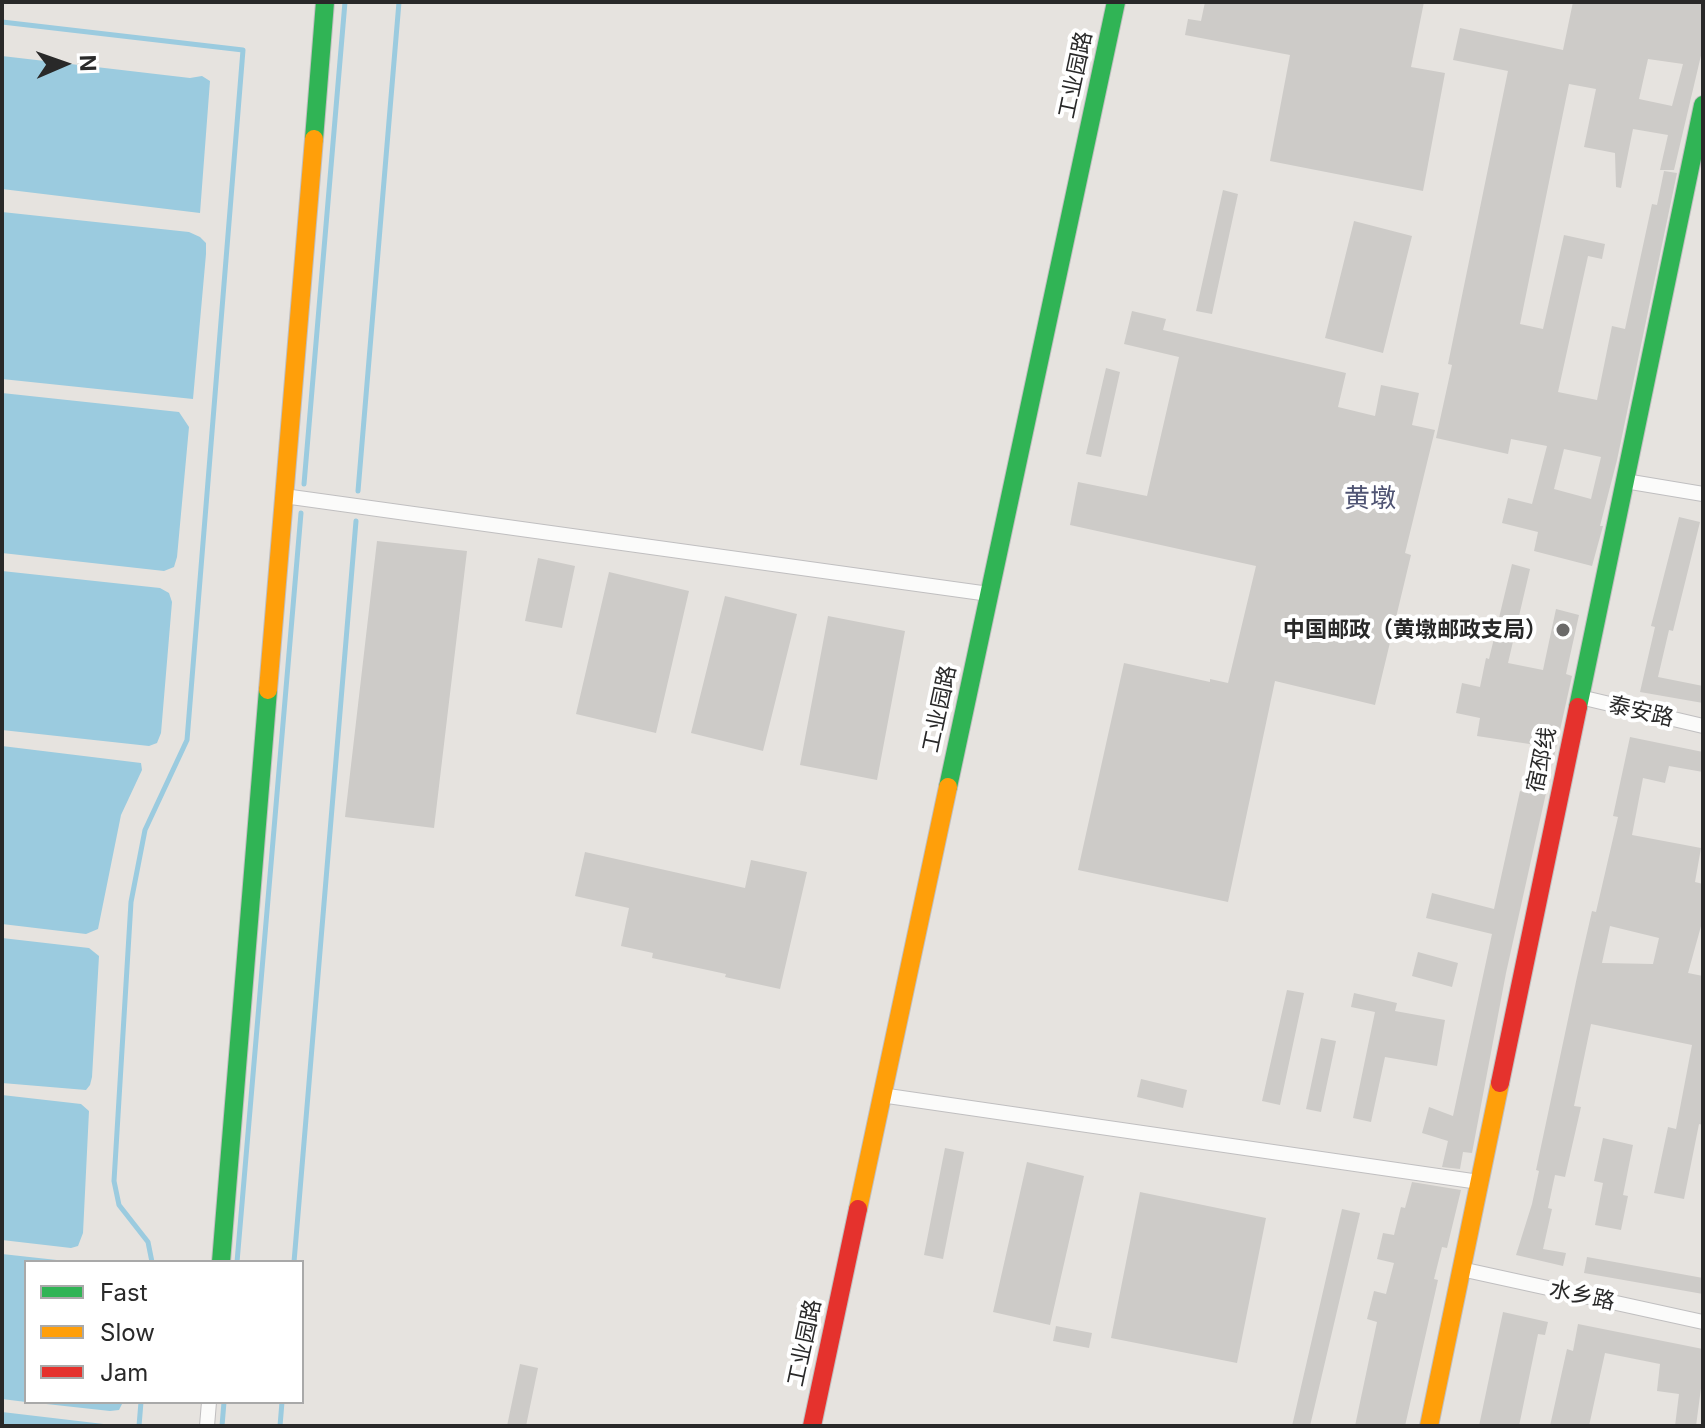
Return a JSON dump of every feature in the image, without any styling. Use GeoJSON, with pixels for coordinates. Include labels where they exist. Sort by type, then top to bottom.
{"type":"FeatureCollection","features":[{"type":"Feature","properties":{"kind":"street"},"geometry":{"type":"LineString","coordinates":[[221,1260],[325,2]]}},
{"type":"Feature","properties":{"kind":"street","name":"工业园路"},"geometry":{"type":"LineString","coordinates":[[812,1426],[1116,2]]}},
{"type":"Feature","properties":{"kind":"street","name":"宿邳线"},"geometry":{"type":"LineString","coordinates":[[1429,1426],[1703,105]]}},
{"type":"Feature","properties":{"kind":"street"},"geometry":{"type":"LineString","coordinates":[[1625,481],[1703,494]]}},
{"type":"Feature","properties":{"kind":"street"},"geometry":{"type":"LineString","coordinates":[[284,496],[989,594]]}},
{"type":"Feature","properties":{"kind":"street","name":"泰安路"},"geometry":{"type":"LineString","coordinates":[[1580,697],[1703,726]]}},
{"type":"Feature","properties":{"kind":"street"},"geometry":{"type":"LineString","coordinates":[[881,1095],[1479,1182]]}},
{"type":"Feature","properties":{"kind":"street","name":"水乡路"},"geometry":{"type":"LineString","coordinates":[[1461,1269],[1703,1322]]}},
{"type":"Feature","properties":{"kind":"street"},"geometry":{"type":"LineString","coordinates":[[207,1426],[209,1404]]}},
{"type":"Feature","properties":{"kind":"water"},"geometry":{"type":"Polygon","coordinates":[[[2,56],[190,78],[202,76],[210,81],[200,213],[2,189],[2,56]]]}},
{"type":"Feature","properties":{"kind":"water"},"geometry":{"type":"Polygon","coordinates":[[[2,212],[189,232],[200,237],[206,243],[206,254],[193,399],[2,379],[2,212]]]}},
{"type":"Feature","properties":{"kind":"water"},"geometry":{"type":"Polygon","coordinates":[[[2,393],[179,412],[189,427],[174,567],[164,571],[2,553],[2,393]]]}},
{"type":"Feature","properties":{"kind":"water"},"geometry":{"type":"Polygon","coordinates":[[[2,571],[160,588],[169,593],[172,602],[161,733],[157,743],[149,746],[2,730],[2,571]]]}},
{"type":"Feature","properties":{"kind":"water"},"geometry":{"type":"Polygon","coordinates":[[[2,746],[141,763],[142,770],[121,815],[98,929],[86,934],[2,924],[2,746]]]}},
{"type":"Feature","properties":{"kind":"water"},"geometry":{"type":"Polygon","coordinates":[[[2,938],[89,948],[99,956],[92,1077],[86,1090],[2,1083],[2,938]]]}},
{"type":"Feature","properties":{"kind":"water"},"geometry":{"type":"Polygon","coordinates":[[[2,1095],[81,1104],[89,1111],[83,1233],[78,1246],[71,1248],[2,1240],[2,1095]]]}},
{"type":"Feature","properties":{"kind":"water"},"geometry":{"type":"Polygon","coordinates":[[[2,1254],[57,1260],[24,1260],[24,1402],[2,1399],[2,1254]]]}},
{"type":"Feature","properties":{"kind":"water"},"geometry":{"type":"Polygon","coordinates":[[[46,1404],[122,1404],[119,1410],[46,1404]]]}},
{"type":"Feature","properties":{"kind":"water"},"geometry":{"type":"Polygon","coordinates":[[[2,1412],[112,1425],[114,1426],[2,1426],[2,1412]]]}},
{"type":"Feature","properties":{"kind":"building"},"geometry":{"type":"Polygon","coordinates":[[[1205,2],[1424,2],[1411,67],[1445,73],[1423,191],[1270,161],[1290,55],[1185,35],[1188,19],[1201,21],[1205,2]]]}},
{"type":"Feature","properties":{"kind":"building"},"geometry":{"type":"Polygon","coordinates":[[[1573,2],[1703,2],[1703,47],[1674,170],[1660,170],[1668,135],[1633,129],[1621,188],[1616,187],[1615,153],[1584,147],[1596,89],[1569,84],[1520,324],[1543,329],[1564,235],[1605,244],[1602,259],[1588,256],[1558,392],[1597,400],[1612,326],[1625,329],[1652,204],[1657,205],[1664,171],[1677,173],[1592,566],[1534,551],[1538,532],[1502,523],[1508,498],[1532,504],[1547,446],[1511,439],[1508,454],[1436,438],[1452,365],[1448,364],[1508,71],[1453,60],[1460,28],[1563,50],[1573,2]],[[1648,59],[1639,99],[1672,106],[1683,64],[1648,59]],[[1564,449],[1554,489],[1591,499],[1601,457],[1564,449]]]}},
{"type":"Feature","properties":{"kind":"building"},"geometry":{"type":"Polygon","coordinates":[[[1223,190],[1238,194],[1212,314],[1196,311],[1223,190]]]}},
{"type":"Feature","properties":{"kind":"building"},"geometry":{"type":"Polygon","coordinates":[[[1354,221],[1412,236],[1383,353],[1325,338],[1354,221]]]}},
{"type":"Feature","properties":{"kind":"building"},"geometry":{"type":"Polygon","coordinates":[[[1132,311],[1166,319],[1163,330],[1346,373],[1338,407],[1375,416],[1381,385],[1419,393],[1412,425],[1435,430],[1405,553],[1411,555],[1375,705],[1275,681],[1228,902],[1078,870],[1124,663],[1210,682],[1210,679],[1228,683],[1256,566],[1070,525],[1078,482],[1147,496],[1179,357],[1124,344],[1132,311]]]}},
{"type":"Feature","properties":{"kind":"building"},"geometry":{"type":"Polygon","coordinates":[[[1106,368],[1120,372],[1101,457],[1086,454],[1106,368]]]}},
{"type":"Feature","properties":{"kind":"building"},"geometry":{"type":"Polygon","coordinates":[[[1679,517],[1700,522],[1673,631],[1669,630],[1658,677],[1703,686],[1703,703],[1640,692],[1655,627],[1651,626],[1679,517]]]}},
{"type":"Feature","properties":{"kind":"building"},"geometry":{"type":"Polygon","coordinates":[[[377,541],[467,551],[434,828],[345,817],[377,541]]]}},
{"type":"Feature","properties":{"kind":"building"},"geometry":{"type":"Polygon","coordinates":[[[538,558],[575,566],[562,628],[525,621],[538,558]]]}},
{"type":"Feature","properties":{"kind":"building"},"geometry":{"type":"Polygon","coordinates":[[[1512,564],[1530,569],[1508,663],[1543,670],[1556,609],[1579,615],[1566,674],[1572,676],[1506,973],[1472,1153],[1463,1152],[1460,1169],[1442,1167],[1448,1141],[1422,1133],[1429,1107],[1453,1116],[1492,934],[1426,918],[1432,893],[1494,909],[1520,791],[1525,792],[1536,745],[1477,736],[1480,718],[1456,713],[1462,683],[1480,687],[1512,564]]]}},
{"type":"Feature","properties":{"kind":"building"},"geometry":{"type":"Polygon","coordinates":[[[609,572],[689,591],[656,733],[576,714],[609,572]]]}},
{"type":"Feature","properties":{"kind":"building"},"geometry":{"type":"Polygon","coordinates":[[[725,596],[797,614],[763,751],[691,733],[725,596]]]}},
{"type":"Feature","properties":{"kind":"building"},"geometry":{"type":"Polygon","coordinates":[[[828,616],[905,631],[877,780],[800,765],[828,616]]]}},
{"type":"Feature","properties":{"kind":"building"},"geometry":{"type":"Polygon","coordinates":[[[1630,737],[1703,752],[1703,772],[1669,766],[1665,783],[1643,778],[1632,835],[1701,848],[1695,882],[1703,884],[1703,919],[1688,973],[1703,976],[1703,1125],[1699,1124],[1684,1199],[1654,1193],[1668,1127],[1676,1129],[1692,1045],[1591,1024],[1574,1106],[1581,1107],[1565,1177],[1555,1175],[1548,1208],[1552,1209],[1543,1249],[1566,1253],[1563,1266],[1516,1255],[1532,1204],[1539,1171],[1536,1170],[1577,977],[1618,817],[1613,816],[1630,737]],[[1610,926],[1602,963],[1653,964],[1659,938],[1610,926]]]}},
{"type":"Feature","properties":{"kind":"building"},"geometry":{"type":"Polygon","coordinates":[[[585,852],[745,888],[751,860],[807,872],[780,989],[652,958],[653,953],[621,946],[629,908],[575,896],[585,852]]]}},
{"type":"Feature","properties":{"kind":"building"},"geometry":{"type":"Polygon","coordinates":[[[1418,952],[1458,963],[1452,987],[1412,976],[1418,952]]]}},
{"type":"Feature","properties":{"kind":"building"},"geometry":{"type":"Polygon","coordinates":[[[1287,990],[1304,993],[1280,1105],[1262,1101],[1287,990]]]}},
{"type":"Feature","properties":{"kind":"building"},"geometry":{"type":"Polygon","coordinates":[[[1354,993],[1397,1003],[1395,1011],[1445,1020],[1437,1066],[1385,1057],[1371,1122],[1353,1118],[1375,1012],[1351,1007],[1354,993]]]}},
{"type":"Feature","properties":{"kind":"building"},"geometry":{"type":"Polygon","coordinates":[[[1321,1038],[1336,1041],[1321,1112],[1306,1109],[1321,1038]]]}},
{"type":"Feature","properties":{"kind":"building"},"geometry":{"type":"Polygon","coordinates":[[[1141,1079],[1187,1090],[1183,1108],[1137,1097],[1141,1079]]]}},
{"type":"Feature","properties":{"kind":"building"},"geometry":{"type":"Polygon","coordinates":[[[1603,1138],[1633,1145],[1623,1195],[1628,1196],[1621,1230],[1595,1225],[1603,1183],[1594,1181],[1603,1138]]]}},
{"type":"Feature","properties":{"kind":"building"},"geometry":{"type":"Polygon","coordinates":[[[945,1148],[964,1152],[943,1259],[924,1255],[945,1148]]]}},
{"type":"Feature","properties":{"kind":"building"},"geometry":{"type":"Polygon","coordinates":[[[1027,1162],[1084,1176],[1050,1325],[993,1312],[1027,1162]]]}},
{"type":"Feature","properties":{"kind":"building"},"geometry":{"type":"Polygon","coordinates":[[[1412,1182],[1461,1190],[1447,1248],[1442,1247],[1434,1279],[1438,1280],[1405,1426],[1355,1426],[1377,1322],[1367,1319],[1374,1291],[1386,1294],[1394,1263],[1377,1259],[1383,1233],[1394,1235],[1412,1182]]]}},
{"type":"Feature","properties":{"kind":"building"},"geometry":{"type":"Polygon","coordinates":[[[1140,1192],[1266,1218],[1237,1363],[1111,1338],[1140,1192]]]}},
{"type":"Feature","properties":{"kind":"building"},"geometry":{"type":"Polygon","coordinates":[[[1342,1209],[1360,1213],[1310,1426],[1292,1426],[1342,1209]]]}},
{"type":"Feature","properties":{"kind":"building"},"geometry":{"type":"Polygon","coordinates":[[[1587,1257],[1703,1278],[1703,1294],[1584,1273],[1587,1257]]]}},
{"type":"Feature","properties":{"kind":"building"},"geometry":{"type":"Polygon","coordinates":[[[1503,1312],[1548,1322],[1545,1335],[1538,1334],[1519,1426],[1479,1426],[1503,1312]]]}},
{"type":"Feature","properties":{"kind":"building"},"geometry":{"type":"Polygon","coordinates":[[[1578,1324],[1703,1349],[1696,1426],[1675,1426],[1679,1394],[1657,1391],[1660,1364],[1605,1353],[1589,1426],[1550,1426],[1567,1349],[1573,1351],[1578,1324]]]}},
{"type":"Feature","properties":{"kind":"building"},"geometry":{"type":"Polygon","coordinates":[[[1056,1326],[1092,1333],[1089,1348],[1053,1341],[1056,1326]]]}},
{"type":"Feature","properties":{"kind":"building"},"geometry":{"type":"Polygon","coordinates":[[[520,1364],[538,1368],[526,1426],[507,1426],[520,1364]]]}},
{"type":"Feature","properties":{"kind":"waterway"},"geometry":{"type":"LineString","coordinates":[[304,484],[345,2]]}},
{"type":"Feature","properties":{"kind":"waterway"},"geometry":{"type":"LineString","coordinates":[[358,491],[399,2]]}},
{"type":"Feature","properties":{"kind":"waterway"},"geometry":{"type":"LineString","coordinates":[[2,22],[243,50],[187,740],[145,830],[131,902],[114,1181],[119,1205],[148,1242],[152,1260]]}},
{"type":"Feature","properties":{"kind":"waterway"},"geometry":{"type":"LineString","coordinates":[[237,1260],[301,513]]}},
{"type":"Feature","properties":{"kind":"waterway"},"geometry":{"type":"LineString","coordinates":[[294,1260],[356,521]]}},
{"type":"Feature","properties":{"kind":"waterway"},"geometry":{"type":"LineString","coordinates":[[139,1426],[141,1404]]}},
{"type":"Feature","properties":{"kind":"waterway"},"geometry":{"type":"LineString","coordinates":[[222,1426],[224,1404]]}},
{"type":"Feature","properties":{"kind":"waterway"},"geometry":{"type":"LineString","coordinates":[[280,1426],[282,1404]]}},
{"type":"Feature","properties":{"kind":"traffic: fast"},"geometry":{"type":"LineString","coordinates":[[314,139],[325,2]]}},
{"type":"Feature","properties":{"kind":"traffic: fast"},"geometry":{"type":"LineString","coordinates":[[948,787],[1116,2]]}},
{"type":"Feature","properties":{"kind":"traffic: fast"},"geometry":{"type":"LineString","coordinates":[[1578,707],[1703,105]]}},
{"type":"Feature","properties":{"kind":"traffic: fast"},"geometry":{"type":"LineString","coordinates":[[221,1260],[268,690]]}},
{"type":"Feature","properties":{"kind":"traffic: slow"},"geometry":{"type":"LineString","coordinates":[[268,690],[314,139]]}},
{"type":"Feature","properties":{"kind":"traffic: slow"},"geometry":{"type":"LineString","coordinates":[[858,1209],[948,787]]}},
{"type":"Feature","properties":{"kind":"traffic: slow"},"geometry":{"type":"LineString","coordinates":[[1429,1426],[1500,1083]]}},
{"type":"Feature","properties":{"kind":"traffic: jam"},"geometry":{"type":"LineString","coordinates":[[1500,1083],[1578,707]]}},
{"type":"Feature","properties":{"kind":"traffic: jam"},"geometry":{"type":"LineString","coordinates":[[812,1426],[858,1209]]}},
{"type":"Feature","properties":{"kind":"place","name":"中国邮政（黄墩邮政支局）"},"geometry":{"type":"Point","coordinates":[1563,630]}},
{"type":"Feature","properties":{"kind":"district","name":"黄墩"},"geometry":{"type":"Point","coordinates":[1370,499]}}]}
